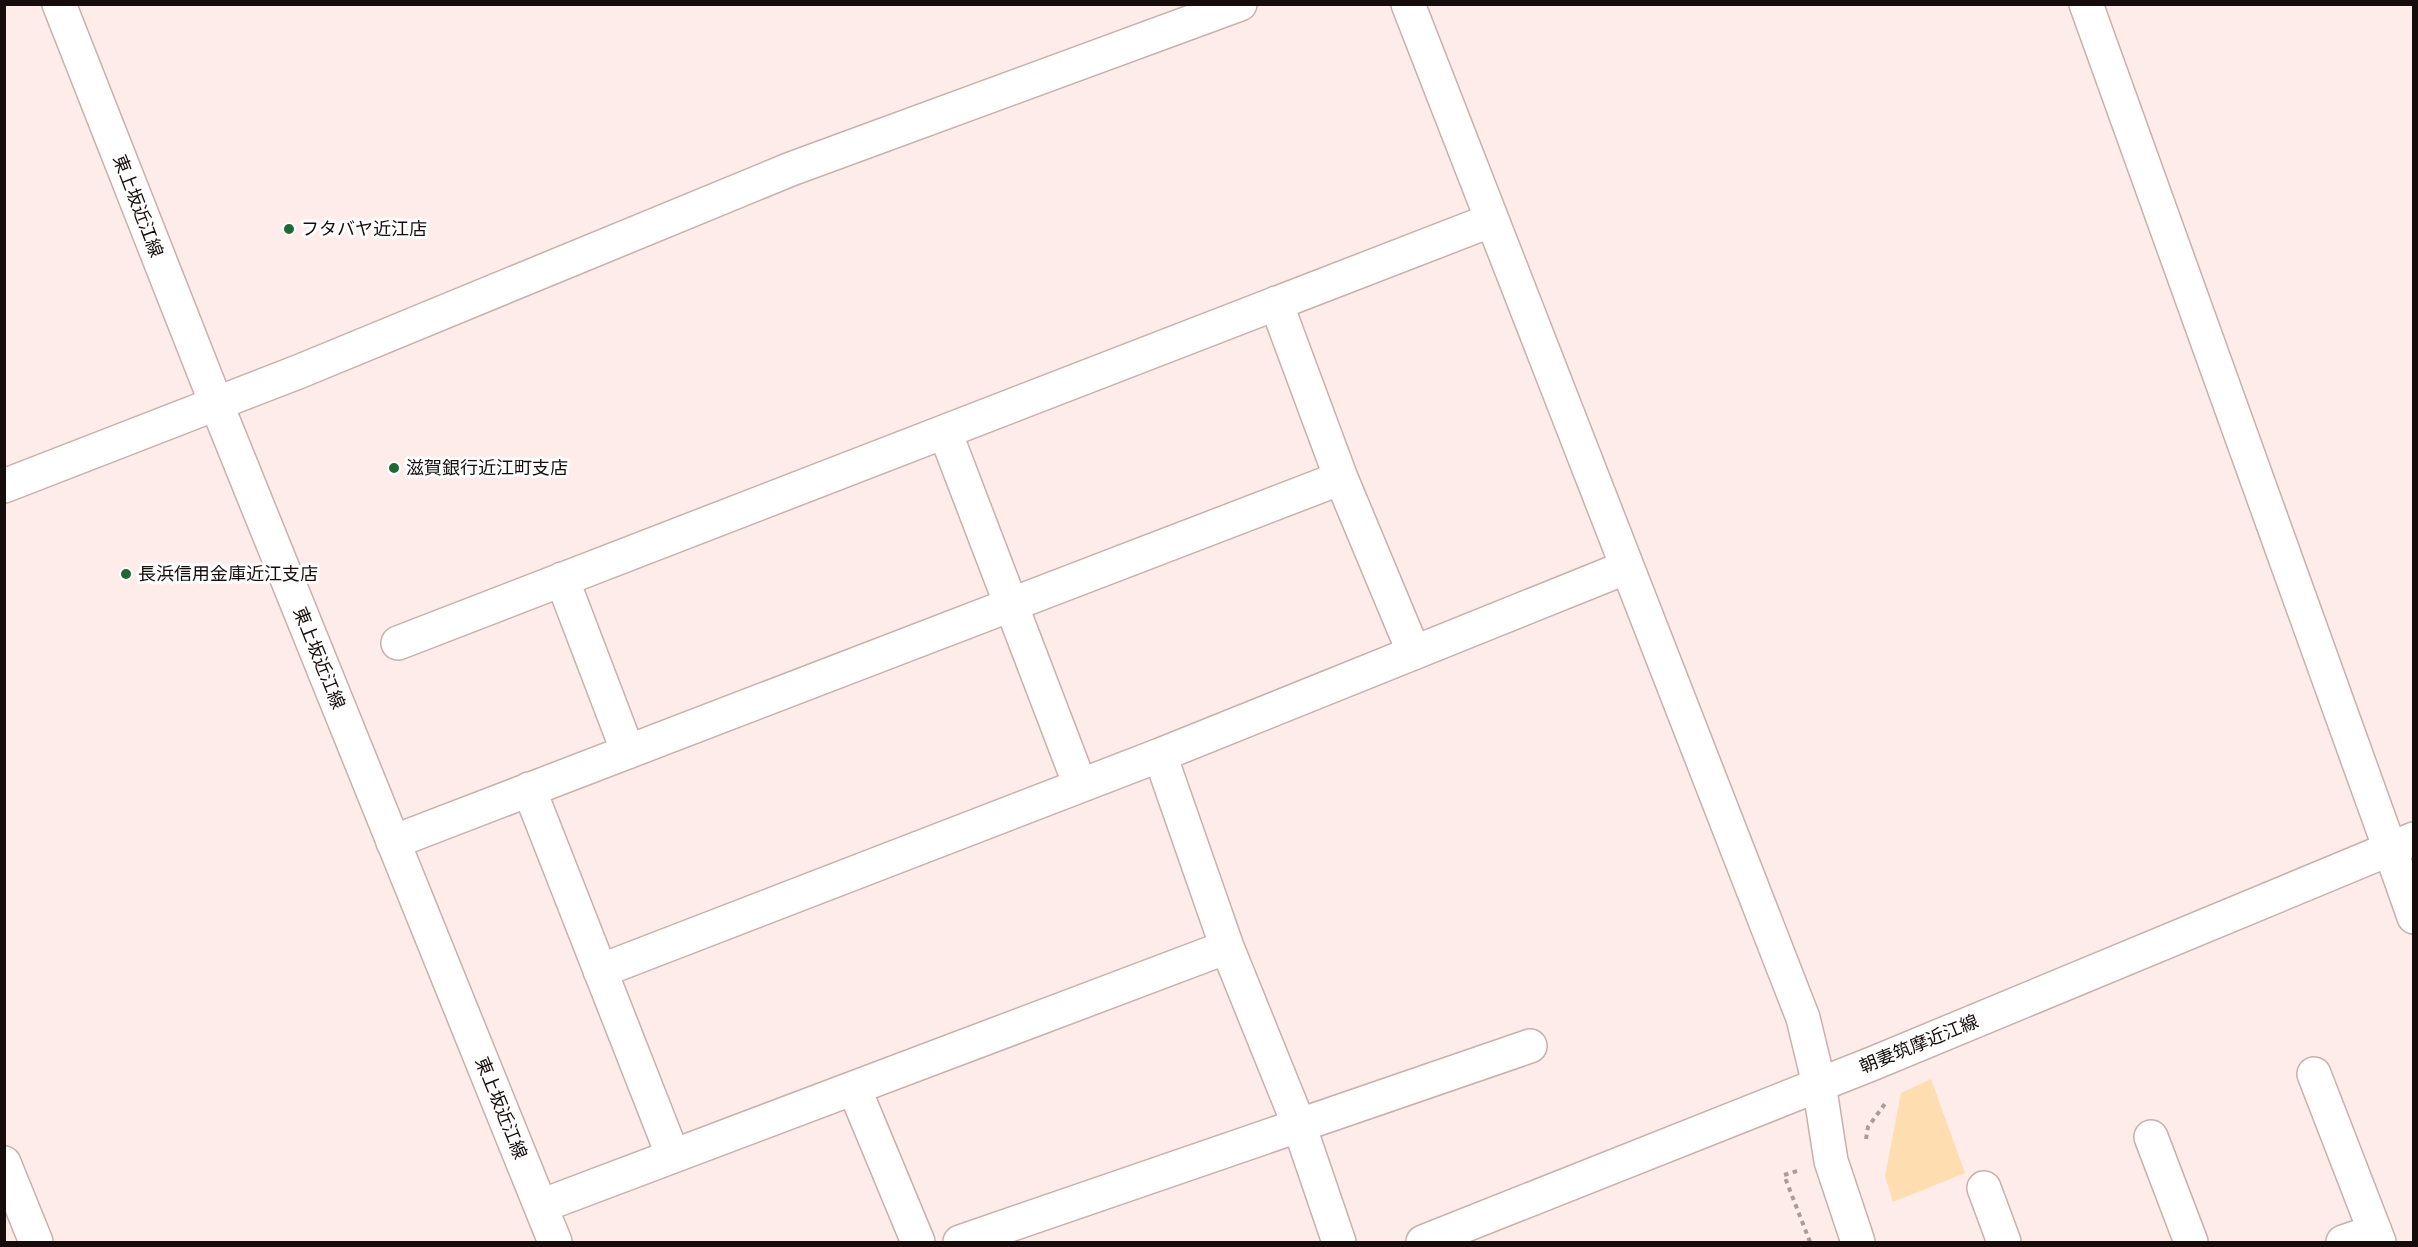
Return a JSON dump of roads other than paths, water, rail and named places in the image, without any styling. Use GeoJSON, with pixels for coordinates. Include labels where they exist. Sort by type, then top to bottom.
{"type":"FeatureCollection","features":[{"type":"Feature","properties":{"kind":"street","name":"東上坂近江線"},"geometry":{"type":"LineString","coordinates":[[59,4],[216,403],[555,1242]]}},
{"type":"Feature","properties":{"kind":"street"},"geometry":{"type":"LineString","coordinates":[[4,486],[298,372],[791,169],[1240,4]]}},
{"type":"Feature","properties":{"kind":"street"},"geometry":{"type":"LineString","coordinates":[[1408,4],[1803,1018],[1819,1083],[1831,1161],[1858,1242]]}},
{"type":"Feature","properties":{"kind":"street"},"geometry":{"type":"LineString","coordinates":[[2086,4],[2402,844],[2414,917]]}},
{"type":"Feature","properties":{"kind":"street"},"geometry":{"type":"LineString","coordinates":[[398,643],[1492,220]]}},
{"type":"Feature","properties":{"kind":"street"},"geometry":{"type":"LineString","coordinates":[[1276,303],[1341,478],[1414,653]]}},
{"type":"Feature","properties":{"kind":"street"},"geometry":{"type":"LineString","coordinates":[[945,432],[1080,785]]}},
{"type":"Feature","properties":{"kind":"street"},"geometry":{"type":"LineString","coordinates":[[393,842],[1341,478]]}},
{"type":"Feature","properties":{"kind":"street"},"geometry":{"type":"LineString","coordinates":[[600,971],[1160,754],[1627,567]]}},
{"type":"Feature","properties":{"kind":"street"},"geometry":{"type":"LineString","coordinates":[[562,579],[628,752]]}},
{"type":"Feature","properties":{"kind":"street"},"geometry":{"type":"LineString","coordinates":[[1160,754],[1227,947],[1299,1125],[1339,1242]]}},
{"type":"Feature","properties":{"kind":"street"},"geometry":{"type":"LineString","coordinates":[[529,789],[673,1156]]}},
{"type":"Feature","properties":{"kind":"street","name":"朝妻筑摩近江線"},"geometry":{"type":"LineString","coordinates":[[1423,1242],[1874,1063],[2402,844]]}},
{"type":"Feature","properties":{"kind":"street"},"geometry":{"type":"LineString","coordinates":[[541,1206],[1227,947]]}},
{"type":"Feature","properties":{"kind":"street"},"geometry":{"type":"LineString","coordinates":[[960,1242],[1530,1046]]}},
{"type":"Feature","properties":{"kind":"street"},"geometry":{"type":"LineString","coordinates":[[2314,1074],[2377,1237],[2343,1242]]}},
{"type":"Feature","properties":{"kind":"street"},"geometry":{"type":"LineString","coordinates":[[854,1088],[918,1242]]}},
{"type":"Feature","properties":{"kind":"street"},"geometry":{"type":"LineString","coordinates":[[2151,1137],[2191,1242]]}},
{"type":"Feature","properties":{"kind":"street"},"geometry":{"type":"LineString","coordinates":[[4,1163],[36,1242]]}},
{"type":"Feature","properties":{"kind":"street"},"geometry":{"type":"LineString","coordinates":[[1984,1188],[2004,1242]]}},
{"type":"Feature","properties":{"kind":"place","name":"フタバヤ近江店"},"geometry":{"type":"Point","coordinates":[289,229]}},
{"type":"Feature","properties":{"kind":"place","name":"滋賀銀行近江町支店"},"geometry":{"type":"Point","coordinates":[394,468]}},
{"type":"Feature","properties":{"kind":"place","name":"長浜信用金庫近江支店"},"geometry":{"type":"Point","coordinates":[126,574]}}]}
